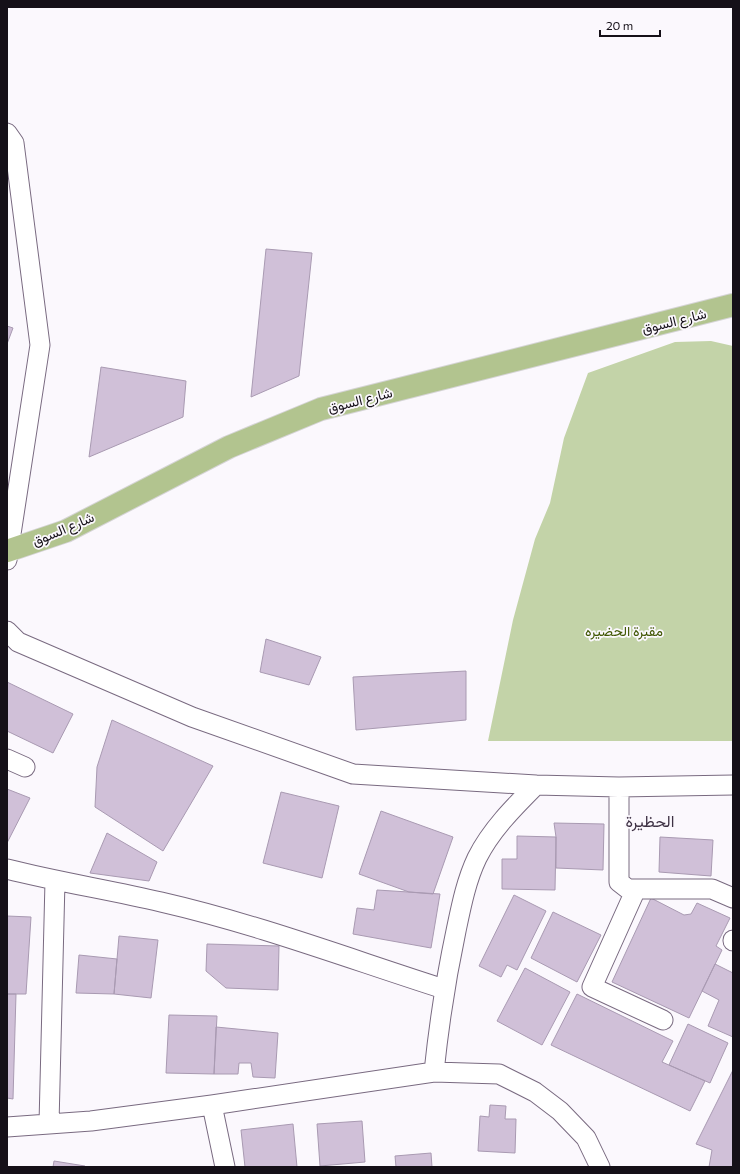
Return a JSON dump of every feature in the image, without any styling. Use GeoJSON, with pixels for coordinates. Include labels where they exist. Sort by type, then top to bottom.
{"type":"FeatureCollection","features":[{"type":"Feature","properties":{"kind":"main road","name":"شارع السوق"},"geometry":{"type":"LineString","coordinates":[[7,554],[66,530],[229,447],[321,409],[733,305]]}},
{"type":"Feature","properties":{"kind":"street"},"geometry":{"type":"LineString","coordinates":[[7,133],[14,143],[40,345],[7,554]]}},
{"type":"Feature","properties":{"kind":"street"},"geometry":{"type":"LineString","coordinates":[[7,631],[18,642],[192,717],[353,774],[536,786],[619,787],[733,785]]}},
{"type":"Feature","properties":{"kind":"street"},"geometry":{"type":"LineString","coordinates":[[7,760],[25,767]]}},
{"type":"Feature","properties":{"kind":"street"},"geometry":{"type":"LineString","coordinates":[[434,1072],[444,989],[461,906],[477,858],[510,811],[536,786]]}},
{"type":"Feature","properties":{"kind":"street"},"geometry":{"type":"LineString","coordinates":[[619,787],[619,882],[628,889],[712,889],[733,898]]}},
{"type":"Feature","properties":{"kind":"street"},"geometry":{"type":"LineString","coordinates":[[7,869],[55,881],[168,904],[263,930],[444,989]]}},
{"type":"Feature","properties":{"kind":"street"},"geometry":{"type":"LineString","coordinates":[[49,1124],[55,881]]}},
{"type":"Feature","properties":{"kind":"street"},"geometry":{"type":"LineString","coordinates":[[636,889],[592,987],[663,1020]]}},
{"type":"Feature","properties":{"kind":"street"},"geometry":{"type":"LineString","coordinates":[[7,1128],[212,1106],[434,1072],[499,1074],[535,1092],[560,1111],[586,1138],[600,1167]]}},
{"type":"Feature","properties":{"kind":"street"},"geometry":{"type":"LineString","coordinates":[[212,1106],[225,1167]]}},
{"type":"Feature","properties":{"kind":"green space","name":"مقبرة الحضيره"},"geometry":{"type":"Polygon","coordinates":[[[711,341],[733,346],[733,741],[488,741],[513,620],[535,539],[550,503],[564,438],[588,373],[675,342],[711,341]]]}},
{"type":"Feature","properties":{"kind":"building"},"geometry":{"type":"Polygon","coordinates":[[[266,249],[312,253],[299,376],[251,397],[266,249]]]}},
{"type":"Feature","properties":{"kind":"building"},"geometry":{"type":"Polygon","coordinates":[[[7,326],[13,328],[7,344],[7,326]]]}},
{"type":"Feature","properties":{"kind":"building"},"geometry":{"type":"Polygon","coordinates":[[[101,367],[186,381],[183,417],[89,457],[101,367]]]}},
{"type":"Feature","properties":{"kind":"building"},"geometry":{"type":"Polygon","coordinates":[[[266,639],[321,657],[309,685],[260,672],[266,639]]]}},
{"type":"Feature","properties":{"kind":"building"},"geometry":{"type":"Polygon","coordinates":[[[466,671],[466,720],[356,730],[353,677],[466,671]]]}},
{"type":"Feature","properties":{"kind":"building"},"geometry":{"type":"Polygon","coordinates":[[[7,682],[73,714],[53,753],[7,731],[7,682]]]}},
{"type":"Feature","properties":{"kind":"building"},"geometry":{"type":"Polygon","coordinates":[[[112,720],[213,766],[163,851],[95,807],[97,767],[112,720]]]}},
{"type":"Feature","properties":{"kind":"building"},"geometry":{"type":"Polygon","coordinates":[[[7,789],[30,798],[7,843],[7,789]]]}},
{"type":"Feature","properties":{"kind":"building"},"geometry":{"type":"Polygon","coordinates":[[[281,792],[339,806],[322,878],[263,863],[281,792]]]}},
{"type":"Feature","properties":{"kind":"building"},"geometry":{"type":"Polygon","coordinates":[[[381,811],[453,837],[433,894],[409,892],[359,874],[381,811]]]}},
{"type":"Feature","properties":{"kind":"building"},"geometry":{"type":"Polygon","coordinates":[[[554,823],[604,824],[603,870],[556,868],[556,837],[554,823]]]}},
{"type":"Feature","properties":{"kind":"building"},"geometry":{"type":"Polygon","coordinates":[[[107,833],[157,862],[149,881],[90,873],[107,833]]]}},
{"type":"Feature","properties":{"kind":"building"},"geometry":{"type":"Polygon","coordinates":[[[517,836],[556,837],[555,890],[502,889],[502,859],[517,859],[517,836]]]}},
{"type":"Feature","properties":{"kind":"building"},"geometry":{"type":"Polygon","coordinates":[[[660,837],[713,840],[711,876],[659,872],[660,837]]]}},
{"type":"Feature","properties":{"kind":"building"},"geometry":{"type":"Polygon","coordinates":[[[377,890],[440,894],[431,948],[353,934],[357,908],[374,910],[377,890]]]}},
{"type":"Feature","properties":{"kind":"building"},"geometry":{"type":"Polygon","coordinates":[[[514,895],[546,911],[517,970],[507,965],[501,977],[479,966],[514,895]]]}},
{"type":"Feature","properties":{"kind":"building"},"geometry":{"type":"Polygon","coordinates":[[[651,898],[684,915],[691,914],[697,903],[730,918],[716,946],[722,950],[689,1018],[612,982],[651,898]]]}},
{"type":"Feature","properties":{"kind":"building"},"geometry":{"type":"Polygon","coordinates":[[[553,912],[601,935],[577,982],[531,958],[553,912]]]}},
{"type":"Feature","properties":{"kind":"building"},"geometry":{"type":"Polygon","coordinates":[[[7,916],[31,917],[26,994],[7,994],[7,916]]]}},
{"type":"Feature","properties":{"kind":"building"},"geometry":{"type":"Polygon","coordinates":[[[119,936],[158,940],[151,998],[114,994],[119,936]]]}},
{"type":"Feature","properties":{"kind":"building"},"geometry":{"type":"Polygon","coordinates":[[[207,944],[279,946],[278,990],[226,988],[206,971],[207,944]]]}},
{"type":"Feature","properties":{"kind":"building"},"geometry":{"type":"Polygon","coordinates":[[[79,955],[117,959],[114,994],[76,993],[79,955]]]}},
{"type":"Feature","properties":{"kind":"building"},"geometry":{"type":"Polygon","coordinates":[[[715,964],[733,973],[733,1037],[708,1026],[719,1000],[702,991],[715,964]]]}},
{"type":"Feature","properties":{"kind":"building"},"geometry":{"type":"Polygon","coordinates":[[[525,968],[570,992],[542,1045],[497,1021],[525,968]]]}},
{"type":"Feature","properties":{"kind":"building"},"geometry":{"type":"Polygon","coordinates":[[[7,994],[16,994],[13,1099],[7,1098],[7,994]]]}},
{"type":"Feature","properties":{"kind":"building"},"geometry":{"type":"Polygon","coordinates":[[[577,994],[673,1041],[662,1062],[705,1081],[690,1111],[551,1045],[577,994]]]}},
{"type":"Feature","properties":{"kind":"building"},"geometry":{"type":"Polygon","coordinates":[[[169,1015],[217,1016],[214,1074],[166,1073],[169,1015]]]}},
{"type":"Feature","properties":{"kind":"building"},"geometry":{"type":"Polygon","coordinates":[[[688,1024],[728,1043],[710,1083],[669,1065],[688,1024]]]}},
{"type":"Feature","properties":{"kind":"building"},"geometry":{"type":"Polygon","coordinates":[[[216,1027],[278,1033],[275,1078],[253,1077],[251,1063],[239,1063],[238,1074],[214,1074],[216,1027]]]}},
{"type":"Feature","properties":{"kind":"building"},"geometry":{"type":"Polygon","coordinates":[[[733,1070],[733,1167],[709,1167],[712,1150],[696,1144],[733,1070]]]}},
{"type":"Feature","properties":{"kind":"building"},"geometry":{"type":"Polygon","coordinates":[[[490,1105],[506,1106],[505,1119],[516,1119],[515,1153],[478,1151],[480,1116],[489,1117],[490,1105]]]}},
{"type":"Feature","properties":{"kind":"building"},"geometry":{"type":"Polygon","coordinates":[[[362,1121],[365,1162],[320,1166],[317,1124],[362,1121]]]}},
{"type":"Feature","properties":{"kind":"building"},"geometry":{"type":"Polygon","coordinates":[[[293,1124],[297,1167],[245,1167],[241,1130],[293,1124]]]}},
{"type":"Feature","properties":{"kind":"building"},"geometry":{"type":"Polygon","coordinates":[[[431,1153],[432,1167],[396,1167],[395,1156],[431,1153]]]}},
{"type":"Feature","properties":{"kind":"building"},"geometry":{"type":"Polygon","coordinates":[[[54,1161],[85,1166],[85,1167],[53,1167],[54,1161]]]}},
{"type":"Feature","properties":{"kind":"district","name":"الحظيرة"},"geometry":{"type":"Point","coordinates":[650,821]}}]}
